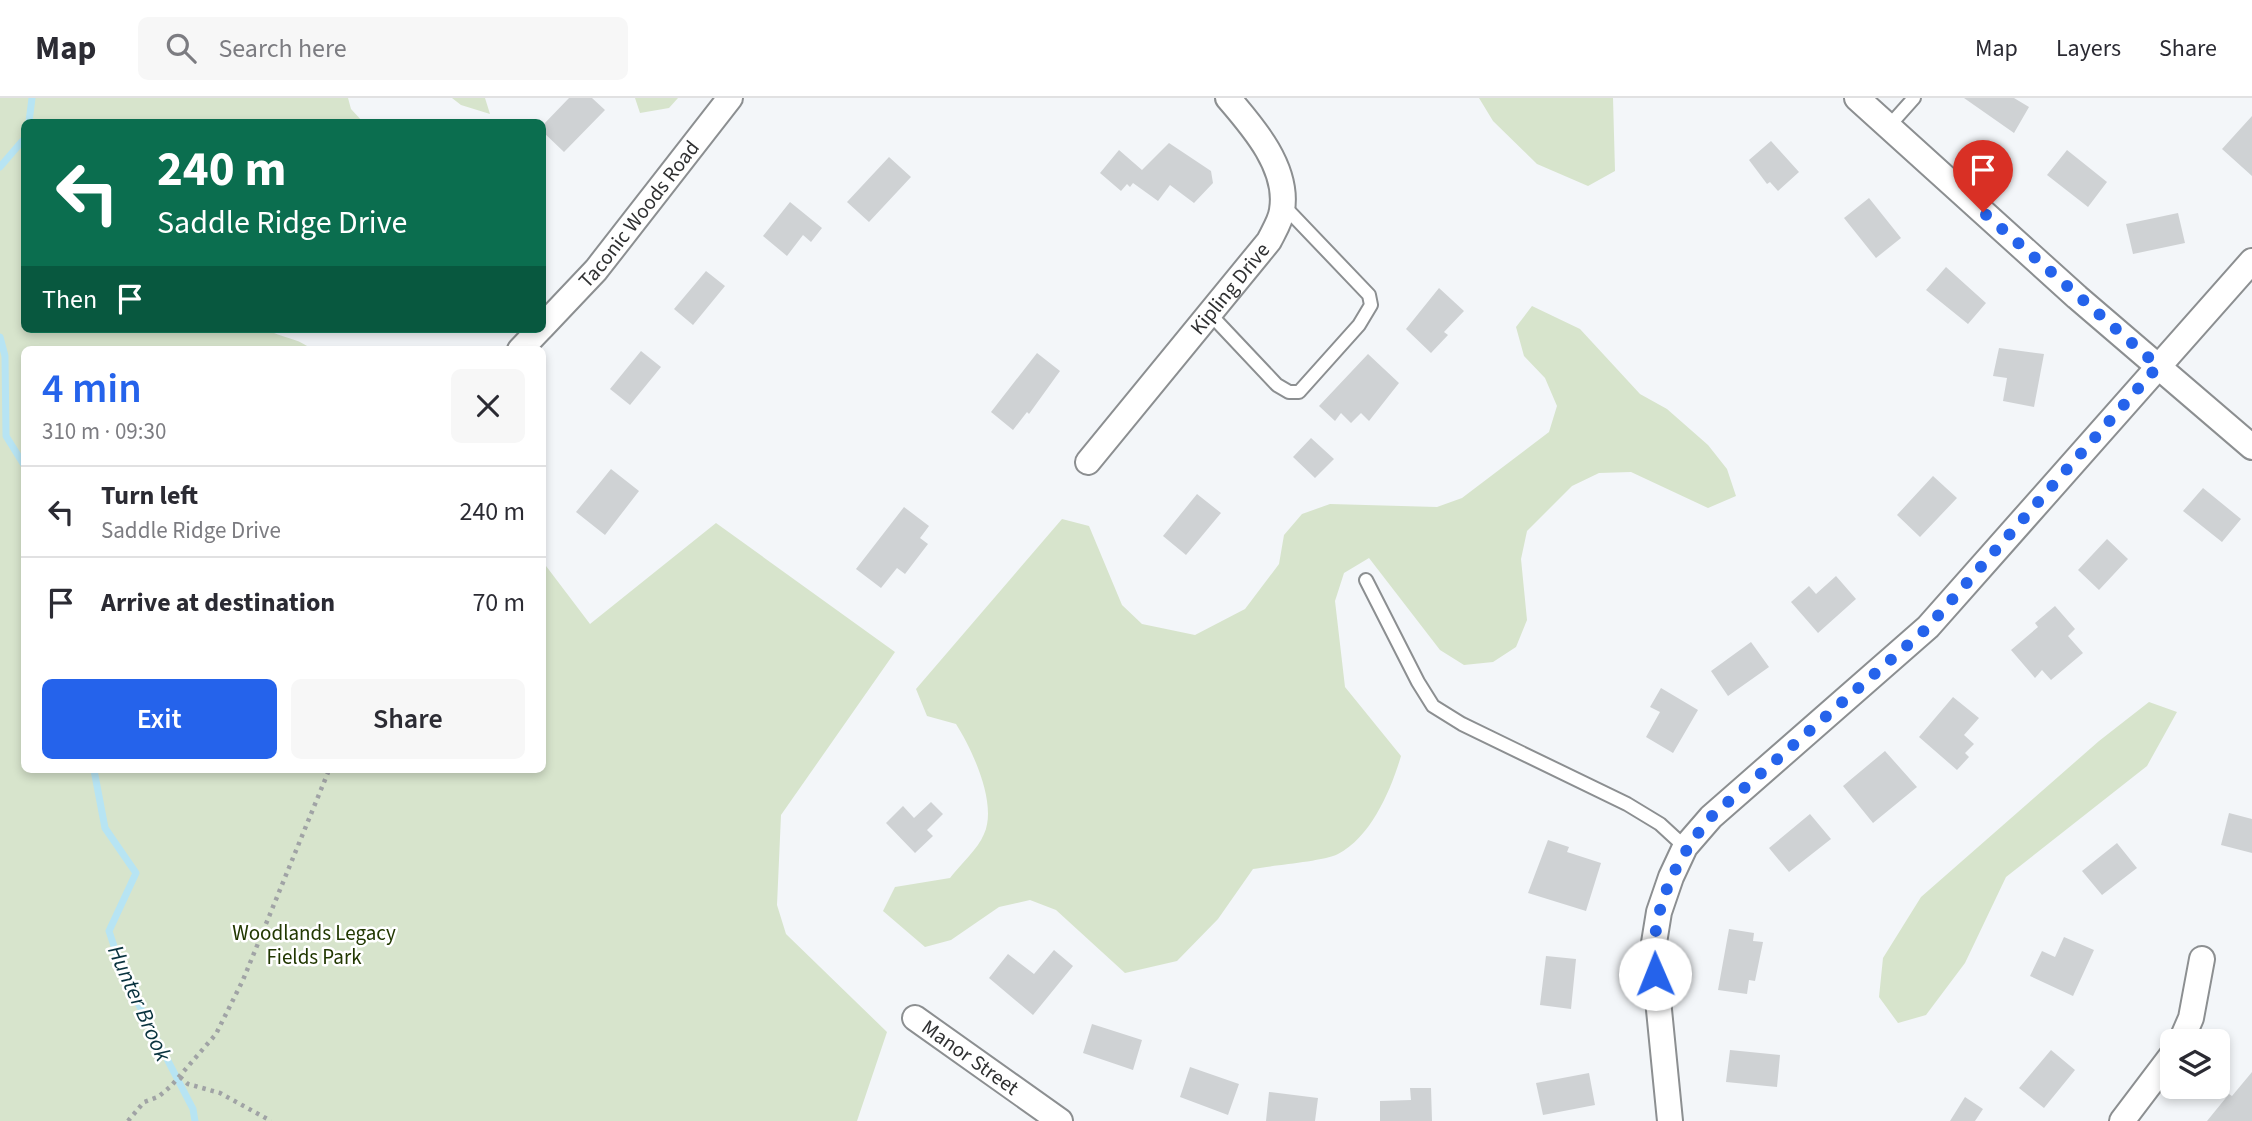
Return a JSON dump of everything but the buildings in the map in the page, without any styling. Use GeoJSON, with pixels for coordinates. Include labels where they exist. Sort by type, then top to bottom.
{"type":"FeatureCollection","features":[{"type":"Feature","properties":{"kind":"street","name":"Taconic Woods Road"},"geometry":{"type":"LineString","coordinates":[[546,323],[596,270],[730,98]]}},
{"type":"Feature","properties":{"kind":"street"},"geometry":{"type":"LineString","coordinates":[[1228,98],[1255,129],[1273,162],[1284,192],[1283,204]]}},
{"type":"Feature","properties":{"kind":"street"},"geometry":{"type":"LineString","coordinates":[[1857,98],[2252,447]]}},
{"type":"Feature","properties":{"kind":"street","name":"Kipling Drive"},"geometry":{"type":"LineString","coordinates":[[1088,461],[1269,241],[1282,213],[1283,204]]}},
{"type":"Feature","properties":{"kind":"street"},"geometry":{"type":"LineString","coordinates":[[1671,1121],[1653,949],[1659,912],[1685,847],[1711,817],[1927,628],[2252,261]]}},
{"type":"Feature","properties":{"kind":"street","name":"Taconic Woods Road"},"geometry":{"type":"LineString","coordinates":[[524,346],[536,333]]}},
{"type":"Feature","properties":{"kind":"street"},"geometry":{"type":"LineString","coordinates":[[2186,1029],[2191,1018],[2202,959]]}},
{"type":"Feature","properties":{"kind":"street","name":"Manor Street"},"geometry":{"type":"LineString","coordinates":[[915,1018],[1060,1121]]}},
{"type":"Feature","properties":{"kind":"street"},"geometry":{"type":"LineString","coordinates":[[2122,1121],[2160,1071]]}},
{"type":"Feature","properties":{"kind":"lane"},"geometry":{"type":"LineString","coordinates":[[1889,126],[1914,98]]}},
{"type":"Feature","properties":{"kind":"lane"},"geometry":{"type":"LineString","coordinates":[[1210,314],[1277,385],[1289,392],[1298,392],[1359,325],[1371,305],[1369,295],[1283,204]]}},
{"type":"Feature","properties":{"kind":"lane"},"geometry":{"type":"LineString","coordinates":[[1366,580],[1433,706],[1462,724],[1627,804],[1660,824],[1685,847]]}},
{"type":"Feature","properties":{"kind":"path"},"geometry":{"type":"LineString","coordinates":[[128,1121],[144,1102],[158,1097],[171,1086],[216,1034],[243,980],[328,773]]}},
{"type":"Feature","properties":{"kind":"path"},"geometry":{"type":"LineString","coordinates":[[180,1077],[188,1084],[220,1093],[271,1121]]}},
{"type":"Feature","properties":{"kind":"green space","name":"Woodlands Legacy Fields Park"},"geometry":{"type":"Polygon","coordinates":[[[0,98],[348,98],[351,109],[360,119],[21,119],[21,333],[276,333],[306,346],[21,346],[21,773],[546,773],[546,566],[590,624],[716,523],[895,652],[781,815],[777,905],[786,934],[887,1032],[857,1121],[0,1121],[0,98]]]}},
{"type":"Feature","properties":{"kind":"green space"},"geometry":{"type":"Polygon","coordinates":[[[452,98],[485,98],[490,114],[461,105],[452,98]]]}},
{"type":"Feature","properties":{"kind":"green space"},"geometry":{"type":"Polygon","coordinates":[[[635,98],[678,98],[669,108],[640,113],[635,98]]]}},
{"type":"Feature","properties":{"kind":"green space"},"geometry":{"type":"Polygon","coordinates":[[[1479,98],[1613,98],[1615,171],[1588,186],[1537,164],[1493,121],[1479,98]]]}},
{"type":"Feature","properties":{"kind":"green space"},"geometry":{"type":"Polygon","coordinates":[[[1532,306],[1580,329],[1640,394],[1667,409],[1708,445],[1727,469],[1736,496],[1708,508],[1631,472],[1599,473],[1572,486],[1527,531],[1521,559],[1527,620],[1516,647],[1493,662],[1464,665],[1440,650],[1369,558],[1344,573],[1335,601],[1345,687],[1401,756],[1392,783],[1370,824],[1350,846],[1338,854],[1253,869],[1218,919],[1177,961],[1125,973],[1056,910],[1030,900],[999,907],[951,940],[925,947],[883,911],[895,887],[950,878],[978,845],[987,822],[986,793],[976,762],[962,735],[956,724],[927,716],[916,689],[1062,519],[1089,526],[1122,605],[1142,624],[1195,635],[1245,609],[1279,564],[1284,535],[1302,514],[1330,504],[1437,507],[1462,498],[1549,432],[1557,406],[1545,378],[1524,356],[1516,327],[1532,306]]]}},
{"type":"Feature","properties":{"kind":"green space"},"geometry":{"type":"Polygon","coordinates":[[[2149,702],[2177,712],[2147,766],[2006,877],[1965,963],[1926,1015],[1898,1023],[1879,997],[1883,958],[1921,897],[2099,741],[2149,702]]]}},
{"type":"Feature","properties":{"kind":"waterway","name":"Hunter Brook"},"geometry":{"type":"LineString","coordinates":[[29,119],[32,98]]}},
{"type":"Feature","properties":{"kind":"waterway","name":"Hunter Brook"},"geometry":{"type":"LineString","coordinates":[[0,167],[21,142]]}},
{"type":"Feature","properties":{"kind":"waterway","name":"Hunter Brook"},"geometry":{"type":"LineString","coordinates":[[0,337],[5,356],[6,436],[21,460]]}},
{"type":"Feature","properties":{"kind":"waterway","name":"Hunter Brook"},"geometry":{"type":"LineString","coordinates":[[95,773],[105,828],[136,873],[109,931],[124,976],[193,1109],[195,1121]]}},
{"type":"Feature","properties":{"kind":"route"},"geometry":{"type":"LineString","coordinates":[[1655,974],[1653,949],[1659,912],[1685,847],[1711,817],[1821,724],[1927,628],[2158,366],[1983,212]]}}]}
